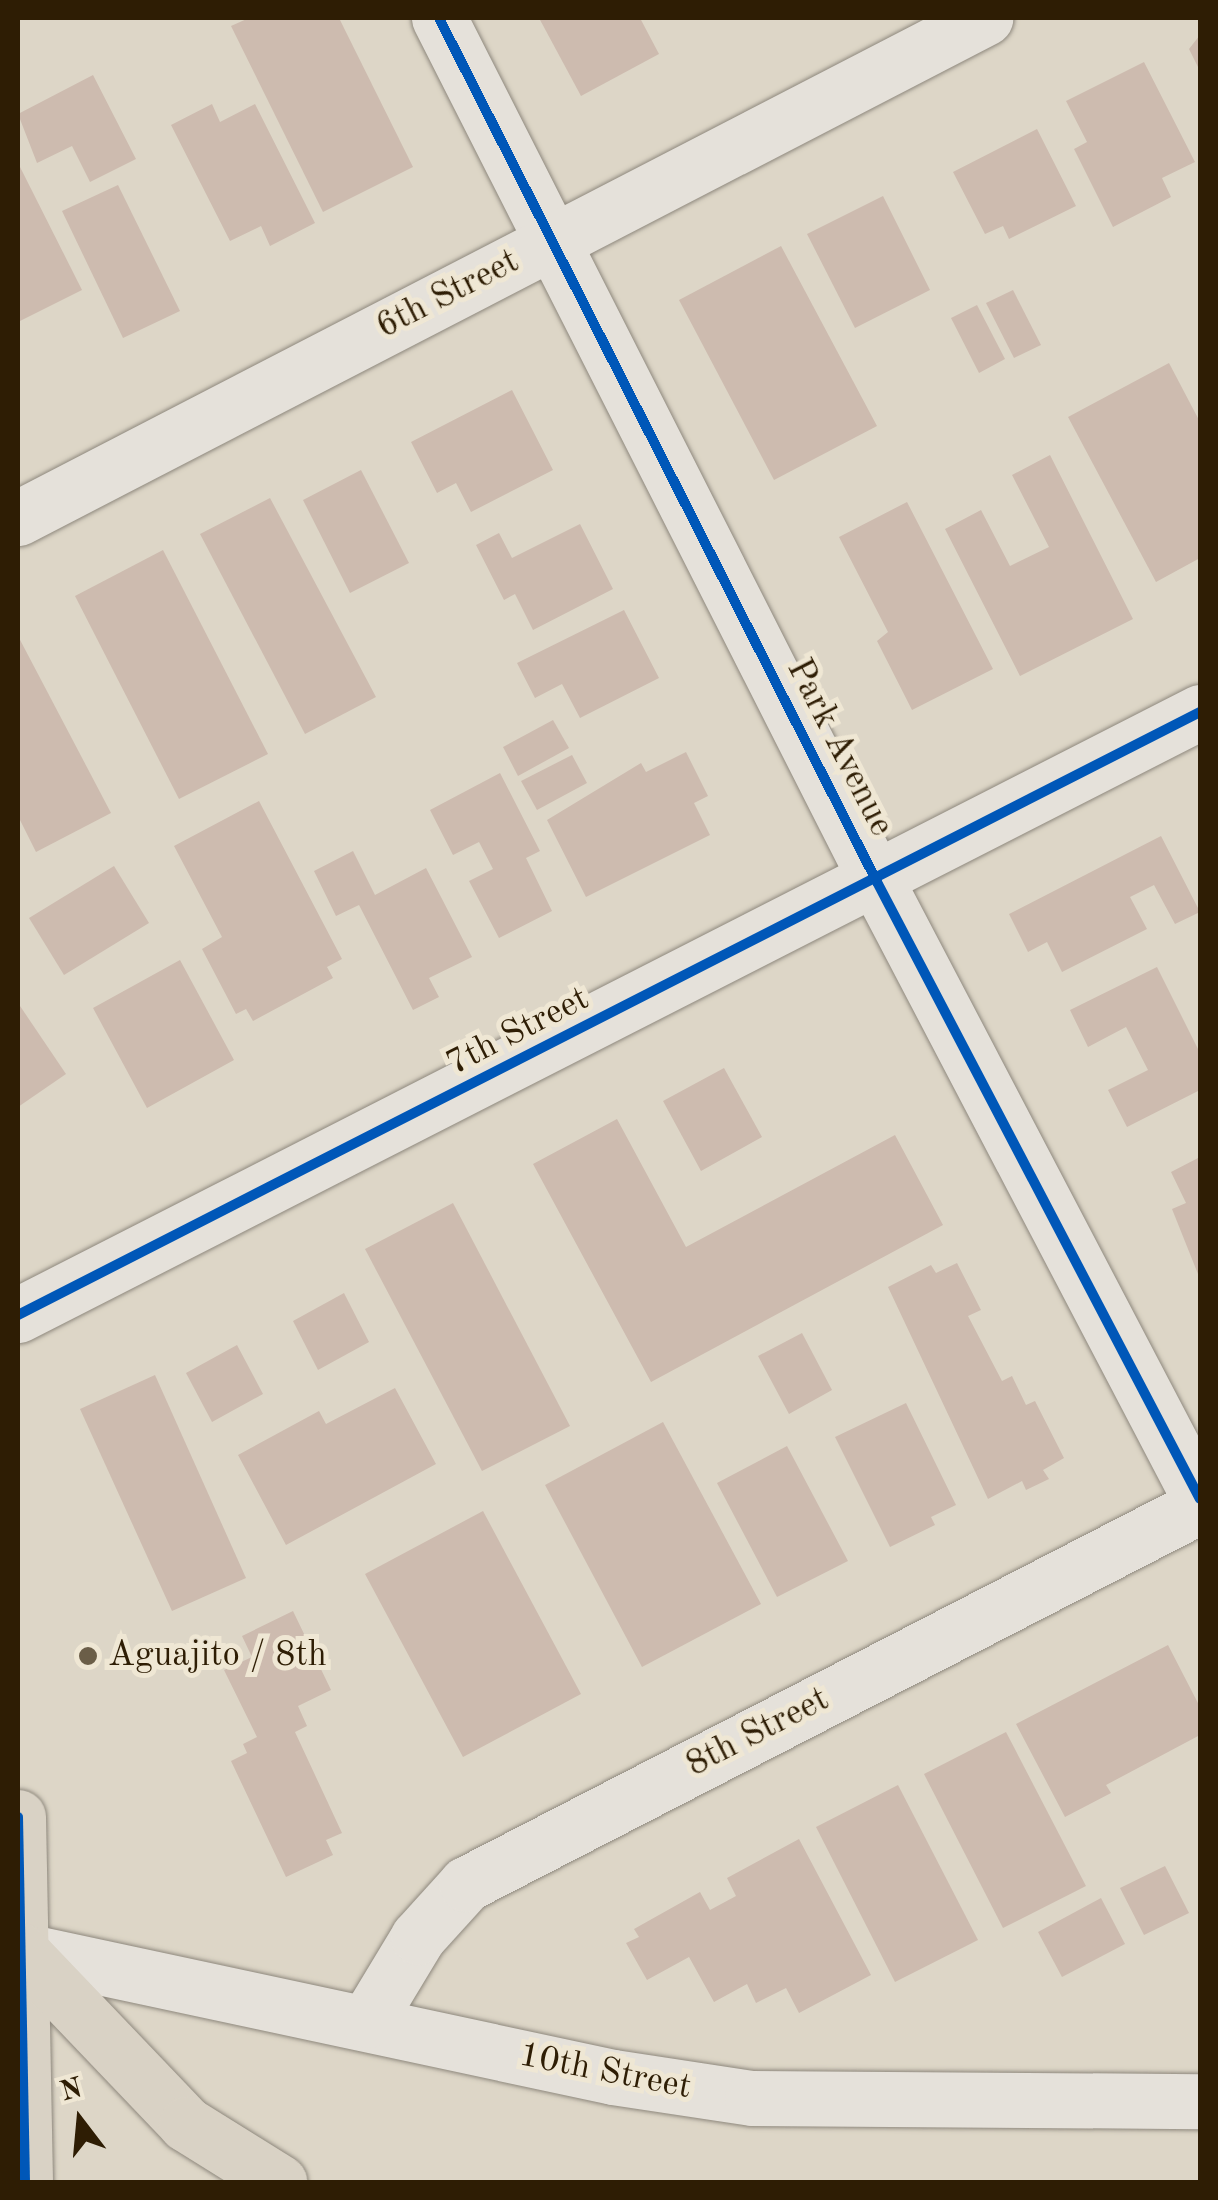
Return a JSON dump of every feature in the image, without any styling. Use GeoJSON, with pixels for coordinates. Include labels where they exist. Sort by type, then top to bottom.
{"type":"FeatureCollection","features":[{"type":"Feature","properties":{"kind":"main road"},"geometry":{"type":"LineString","coordinates":[[18,1817],[25,2182]]}},
{"type":"Feature","properties":{"kind":"main road"},"geometry":{"type":"LineString","coordinates":[[19,1952],[186,2124],[279,2182]]}},
{"type":"Feature","properties":{"kind":"street","name":"Park Avenue"},"geometry":{"type":"LineString","coordinates":[[438,18],[877,882],[1200,1502]]}},
{"type":"Feature","properties":{"kind":"street","name":"6th Street"},"geometry":{"type":"LineString","coordinates":[[18,518],[986,18]]}},
{"type":"Feature","properties":{"kind":"street","name":"7th Street"},"geometry":{"type":"LineString","coordinates":[[18,1315],[877,882],[1200,712]]}},
{"type":"Feature","properties":{"kind":"street","name":"8th Street"},"geometry":{"type":"LineString","coordinates":[[368,2020],[418,1938],[466,1884],[1200,1502]]}},
{"type":"Feature","properties":{"kind":"street","name":"10th Street"},"geometry":{"type":"LineString","coordinates":[[19,1952],[368,2020],[613,2077],[752,2098],[1200,2101]]}},
{"type":"Feature","properties":{"kind":"building"},"geometry":{"type":"Polygon","coordinates":[[[249,18],[339,18],[413,167],[323,212],[231,26],[249,18]]]}},
{"type":"Feature","properties":{"kind":"building"},"geometry":{"type":"Polygon","coordinates":[[[539,18],[640,18],[659,54],[581,96],[539,18]]]}},
{"type":"Feature","properties":{"kind":"building"},"geometry":{"type":"Polygon","coordinates":[[[1200,35],[1200,71],[1189,49],[1200,35]]]}},
{"type":"Feature","properties":{"kind":"building"},"geometry":{"type":"Polygon","coordinates":[[[1144,62],[1195,162],[1162,178],[1171,197],[1113,227],[1074,149],[1087,142],[1066,101],[1144,62]]]}},
{"type":"Feature","properties":{"kind":"building"},"geometry":{"type":"Polygon","coordinates":[[[93,75],[136,159],[90,182],[72,146],[37,163],[18,114],[93,75]]]}},
{"type":"Feature","properties":{"kind":"building"},"geometry":{"type":"Polygon","coordinates":[[[212,104],[220,122],[255,104],[315,223],[270,246],[261,226],[230,241],[171,125],[212,104]]]}},
{"type":"Feature","properties":{"kind":"building"},"geometry":{"type":"Polygon","coordinates":[[[1037,129],[1076,206],[1009,239],[1003,226],[985,234],[953,172],[1037,129]]]}},
{"type":"Feature","properties":{"kind":"building"},"geometry":{"type":"Polygon","coordinates":[[[18,163],[82,290],[18,322],[18,163]]]}},
{"type":"Feature","properties":{"kind":"building"},"geometry":{"type":"Polygon","coordinates":[[[118,185],[180,311],[123,338],[62,211],[118,185]]]}},
{"type":"Feature","properties":{"kind":"building"},"geometry":{"type":"Polygon","coordinates":[[[883,196],[930,290],[855,328],[807,234],[883,196]]]}},
{"type":"Feature","properties":{"kind":"building"},"geometry":{"type":"Polygon","coordinates":[[[781,246],[877,426],[774,480],[679,300],[781,246]]]}},
{"type":"Feature","properties":{"kind":"building"},"geometry":{"type":"Polygon","coordinates":[[[1013,290],[1041,345],[1014,358],[986,303],[1013,290]]]}},
{"type":"Feature","properties":{"kind":"building"},"geometry":{"type":"Polygon","coordinates":[[[977,305],[1005,359],[979,373],[951,318],[977,305]]]}},
{"type":"Feature","properties":{"kind":"building"},"geometry":{"type":"Polygon","coordinates":[[[1169,363],[1200,422],[1200,558],[1156,582],[1068,417],[1169,363]]]}},
{"type":"Feature","properties":{"kind":"building"},"geometry":{"type":"Polygon","coordinates":[[[512,390],[553,470],[471,512],[456,483],[437,493],[411,442],[512,390]]]}},
{"type":"Feature","properties":{"kind":"building"},"geometry":{"type":"Polygon","coordinates":[[[1050,455],[1133,619],[1020,676],[945,529],[981,510],[1010,566],[1049,547],[1012,475],[1050,455]]]}},
{"type":"Feature","properties":{"kind":"building"},"geometry":{"type":"Polygon","coordinates":[[[361,470],[409,563],[350,593],[303,500],[361,470]]]}},
{"type":"Feature","properties":{"kind":"building"},"geometry":{"type":"Polygon","coordinates":[[[270,498],[376,697],[305,734],[200,534],[270,498]]]}},
{"type":"Feature","properties":{"kind":"building"},"geometry":{"type":"Polygon","coordinates":[[[907,502],[993,669],[912,710],[877,641],[888,632],[839,537],[907,502]]]}},
{"type":"Feature","properties":{"kind":"building"},"geometry":{"type":"Polygon","coordinates":[[[580,524],[613,589],[533,630],[515,594],[504,600],[476,545],[499,533],[512,558],[580,524]]]}},
{"type":"Feature","properties":{"kind":"building"},"geometry":{"type":"Polygon","coordinates":[[[163,550],[268,754],[179,799],[75,596],[163,550]]]}},
{"type":"Feature","properties":{"kind":"building"},"geometry":{"type":"Polygon","coordinates":[[[624,610],[659,678],[580,718],[562,684],[535,698],[517,663],[624,610]]]}},
{"type":"Feature","properties":{"kind":"building"},"geometry":{"type":"Polygon","coordinates":[[[18,636],[111,813],[36,852],[18,816],[18,636]]]}},
{"type":"Feature","properties":{"kind":"building"},"geometry":{"type":"Polygon","coordinates":[[[553,720],[569,748],[518,776],[503,747],[553,720]]]}},
{"type":"Feature","properties":{"kind":"building"},"geometry":{"type":"Polygon","coordinates":[[[686,752],[708,796],[694,803],[710,835],[586,897],[547,820],[641,763],[646,772],[686,752]]]}},
{"type":"Feature","properties":{"kind":"building"},"geometry":{"type":"Polygon","coordinates":[[[572,755],[587,783],[537,810],[521,781],[572,755]]]}},
{"type":"Feature","properties":{"kind":"building"},"geometry":{"type":"Polygon","coordinates":[[[500,773],[540,851],[526,858],[552,911],[499,938],[469,881],[493,869],[479,842],[453,855],[430,810],[500,773]]]}},
{"type":"Feature","properties":{"kind":"building"},"geometry":{"type":"Polygon","coordinates":[[[259,801],[342,959],[327,967],[333,978],[253,1021],[246,1009],[236,1014],[202,949],[222,937],[174,846],[259,801]]]}},
{"type":"Feature","properties":{"kind":"building"},"geometry":{"type":"Polygon","coordinates":[[[1161,836],[1200,912],[1175,924],[1154,885],[1130,897],[1147,929],[1062,972],[1047,942],[1028,952],[1009,914],[1161,836]]]}},
{"type":"Feature","properties":{"kind":"building"},"geometry":{"type":"Polygon","coordinates":[[[353,851],[375,895],[426,868],[472,957],[429,978],[439,997],[413,1010],[359,905],[336,916],[314,871],[353,851]]]}},
{"type":"Feature","properties":{"kind":"building"},"geometry":{"type":"Polygon","coordinates":[[[114,866],[149,923],[64,975],[29,918],[114,866]]]}},
{"type":"Feature","properties":{"kind":"building"},"geometry":{"type":"Polygon","coordinates":[[[180,960],[234,1060],[147,1108],[93,1008],[180,960]]]}},
{"type":"Feature","properties":{"kind":"building"},"geometry":{"type":"Polygon","coordinates":[[[1157,967],[1200,1053],[1200,1090],[1127,1127],[1108,1090],[1148,1070],[1126,1027],[1088,1047],[1070,1010],[1157,967]]]}},
{"type":"Feature","properties":{"kind":"building"},"geometry":{"type":"Polygon","coordinates":[[[18,1003],[66,1074],[18,1107],[18,1003]]]}},
{"type":"Feature","properties":{"kind":"building"},"geometry":{"type":"Polygon","coordinates":[[[724,1068],[762,1137],[701,1171],[663,1101],[724,1068]]]}},
{"type":"Feature","properties":{"kind":"building"},"geometry":{"type":"Polygon","coordinates":[[[617,1119],[686,1247],[895,1135],[943,1225],[651,1382],[533,1164],[617,1119]]]}},
{"type":"Feature","properties":{"kind":"building"},"geometry":{"type":"Polygon","coordinates":[[[1200,1157],[1200,1279],[1172,1209],[1186,1203],[1171,1172],[1200,1157]]]}},
{"type":"Feature","properties":{"kind":"building"},"geometry":{"type":"Polygon","coordinates":[[[453,1203],[570,1426],[482,1471],[365,1249],[453,1203]]]}},
{"type":"Feature","properties":{"kind":"building"},"geometry":{"type":"Polygon","coordinates":[[[957,1263],[981,1310],[968,1316],[1002,1381],[1012,1376],[1026,1405],[1035,1401],[1064,1458],[1043,1470],[1049,1479],[1026,1490],[1022,1481],[988,1499],[888,1287],[931,1265],[936,1273],[957,1263]]]}},
{"type":"Feature","properties":{"kind":"building"},"geometry":{"type":"Polygon","coordinates":[[[344,1293],[369,1342],[318,1370],[293,1321],[344,1293]]]}},
{"type":"Feature","properties":{"kind":"building"},"geometry":{"type":"Polygon","coordinates":[[[802,1333],[832,1390],[789,1414],[758,1356],[802,1333]]]}},
{"type":"Feature","properties":{"kind":"building"},"geometry":{"type":"Polygon","coordinates":[[[237,1345],[263,1394],[212,1422],[186,1373],[237,1345]]]}},
{"type":"Feature","properties":{"kind":"building"},"geometry":{"type":"Polygon","coordinates":[[[155,1375],[246,1578],[172,1611],[80,1409],[155,1375]]]}},
{"type":"Feature","properties":{"kind":"building"},"geometry":{"type":"Polygon","coordinates":[[[395,1388],[436,1464],[286,1545],[238,1455],[319,1411],[326,1424],[395,1388]]]}},
{"type":"Feature","properties":{"kind":"building"},"geometry":{"type":"Polygon","coordinates":[[[906,1403],[956,1505],[931,1517],[935,1525],[890,1547],[835,1437],[906,1403]]]}},
{"type":"Feature","properties":{"kind":"building"},"geometry":{"type":"Polygon","coordinates":[[[663,1422],[761,1604],[642,1667],[545,1485],[663,1422]]]}},
{"type":"Feature","properties":{"kind":"building"},"geometry":{"type":"Polygon","coordinates":[[[787,1446],[848,1561],[777,1597],[717,1483],[787,1446]]]}},
{"type":"Feature","properties":{"kind":"building"},"geometry":{"type":"Polygon","coordinates":[[[483,1511],[581,1694],[463,1757],[365,1574],[483,1511]]]}},
{"type":"Feature","properties":{"kind":"building"},"geometry":{"type":"Polygon","coordinates":[[[293,1611],[331,1690],[298,1706],[307,1726],[295,1732],[342,1833],[326,1840],[333,1855],[286,1877],[231,1761],[247,1753],[243,1744],[257,1737],[224,1670],[252,1657],[242,1636],[293,1611]]]}},
{"type":"Feature","properties":{"kind":"building"},"geometry":{"type":"Polygon","coordinates":[[[1168,1645],[1200,1707],[1200,1735],[1106,1785],[1111,1793],[1065,1817],[1016,1724],[1168,1645]]]}},
{"type":"Feature","properties":{"kind":"building"},"geometry":{"type":"Polygon","coordinates":[[[1006,1732],[1086,1886],[1003,1928],[924,1774],[1006,1732]]]}},
{"type":"Feature","properties":{"kind":"building"},"geometry":{"type":"Polygon","coordinates":[[[898,1785],[978,1940],[895,1982],[816,1827],[898,1785]]]}},
{"type":"Feature","properties":{"kind":"building"},"geometry":{"type":"Polygon","coordinates":[[[799,1839],[871,1975],[799,2013],[786,1988],[756,2003],[747,1984],[714,2002],[689,1957],[647,1980],[626,1943],[639,1937],[634,1929],[700,1892],[710,1910],[736,1896],[727,1878],[799,1839]]]}},
{"type":"Feature","properties":{"kind":"building"},"geometry":{"type":"Polygon","coordinates":[[[1165,1866],[1189,1913],[1144,1935],[1120,1888],[1165,1866]]]}},
{"type":"Feature","properties":{"kind":"building"},"geometry":{"type":"Polygon","coordinates":[[[1101,1898],[1125,1944],[1062,1977],[1038,1932],[1101,1898]]]}},
{"type":"Feature","properties":{"kind":"cycle path"},"geometry":{"type":"LineString","coordinates":[[439,18],[877,882],[1200,1499]]}},
{"type":"Feature","properties":{"kind":"cycle path"},"geometry":{"type":"LineString","coordinates":[[18,1315],[1200,712]]}},
{"type":"Feature","properties":{"kind":"cycle path"},"geometry":{"type":"LineString","coordinates":[[18,1817],[25,2182]]}},
{"type":"Feature","properties":{"kind":"place","name":"Aguajito / 8th"},"geometry":{"type":"Point","coordinates":[88,1656]}}]}
